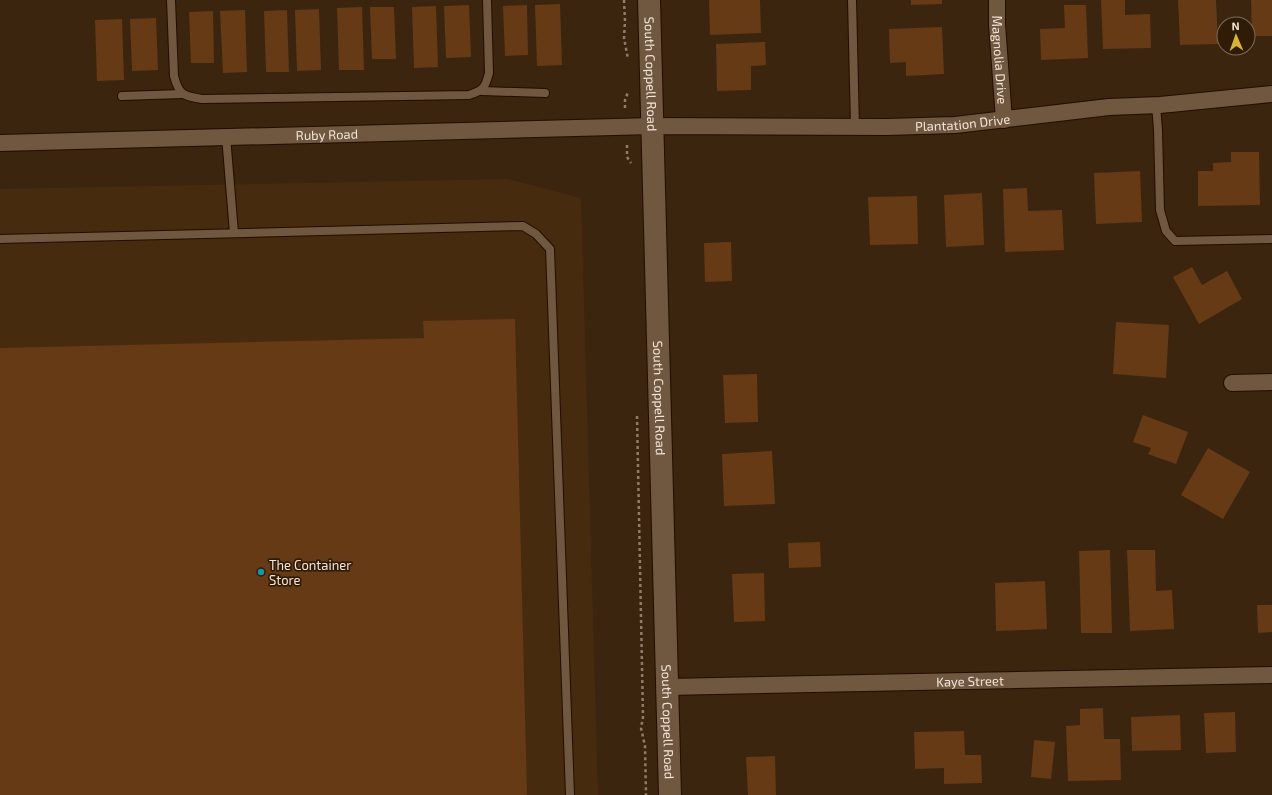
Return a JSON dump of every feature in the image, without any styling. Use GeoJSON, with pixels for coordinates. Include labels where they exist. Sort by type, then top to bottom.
{"type":"FeatureCollection","features":[{"type":"Feature","properties":{"kind":"street","name":"South Coppell Road"},"geometry":{"type":"LineString","coordinates":[[649,0],[670,795]]}},
{"type":"Feature","properties":{"kind":"street","name":"Magnolia Drive"},"geometry":{"type":"LineString","coordinates":[[997,0],[997,24],[1004,120]]}},
{"type":"Feature","properties":{"kind":"street","name":"Plantation Drive"},"geometry":{"type":"LineString","coordinates":[[653,126],[887,127],[956,125],[1109,107],[1156,105],[1272,94]]}},
{"type":"Feature","properties":{"kind":"street","name":"Ruby Road"},"geometry":{"type":"LineString","coordinates":[[0,143],[653,126]]}},
{"type":"Feature","properties":{"kind":"street"},"geometry":{"type":"LineString","coordinates":[[1232,383],[1272,382]]}},
{"type":"Feature","properties":{"kind":"street","name":"Kaye Street"},"geometry":{"type":"LineString","coordinates":[[667,687],[1272,675]]}},
{"type":"Feature","properties":{"kind":"lane"},"geometry":{"type":"LineString","coordinates":[[171,0],[174,76],[177,86],[182,94]]}},
{"type":"Feature","properties":{"kind":"lane"},"geometry":{"type":"LineString","coordinates":[[482,91],[489,73],[487,0]]}},
{"type":"Feature","properties":{"kind":"lane"},"geometry":{"type":"LineString","coordinates":[[852,0],[855,127]]}},
{"type":"Feature","properties":{"kind":"lane"},"geometry":{"type":"LineString","coordinates":[[122,96],[182,94],[202,99],[469,95],[482,91],[545,93]]}},
{"type":"Feature","properties":{"kind":"lane"},"geometry":{"type":"LineString","coordinates":[[1156,105],[1160,210],[1166,232],[1175,241],[1272,239]]}},
{"type":"Feature","properties":{"kind":"lane"},"geometry":{"type":"LineString","coordinates":[[226,136],[234,233]]}},
{"type":"Feature","properties":{"kind":"lane"},"geometry":{"type":"LineString","coordinates":[[0,239],[523,226],[536,234],[550,249],[570,795]]}},
{"type":"Feature","properties":{"kind":"path"},"geometry":{"type":"LineString","coordinates":[[624,0],[624,38],[628,65]]}},
{"type":"Feature","properties":{"kind":"path"},"geometry":{"type":"LineString","coordinates":[[628,87],[628,94],[625,100],[627,157],[631,163]]}},
{"type":"Feature","properties":{"kind":"path"},"geometry":{"type":"LineString","coordinates":[[637,408],[643,717],[641,728],[645,746],[646,795]]}},
{"type":"Feature","properties":{"kind":"shaded area","name":"The Container Store"},"geometry":{"type":"Polygon","coordinates":[[[508,179],[581,198],[598,795],[0,795],[0,189],[508,179]]]}},
{"type":"Feature","properties":{"kind":"building"},"geometry":{"type":"Polygon","coordinates":[[[709,0],[760,0],[761,33],[710,35],[709,0]]]}},
{"type":"Feature","properties":{"kind":"building"},"geometry":{"type":"Polygon","coordinates":[[[911,0],[942,0],[942,4],[911,5],[911,0]]]}},
{"type":"Feature","properties":{"kind":"building"},"geometry":{"type":"Polygon","coordinates":[[[1101,0],[1125,0],[1125,15],[1150,14],[1151,48],[1103,49],[1101,0]]]}},
{"type":"Feature","properties":{"kind":"building"},"geometry":{"type":"Polygon","coordinates":[[[1178,0],[1216,0],[1216,44],[1180,45],[1178,0]]]}},
{"type":"Feature","properties":{"kind":"building"},"geometry":{"type":"Polygon","coordinates":[[[1251,0],[1272,0],[1272,36],[1256,36],[1256,16],[1251,16],[1251,0]]]}},
{"type":"Feature","properties":{"kind":"building"},"geometry":{"type":"Polygon","coordinates":[[[560,4],[562,65],[537,66],[535,5],[560,4]]]}},
{"type":"Feature","properties":{"kind":"building"},"geometry":{"type":"Polygon","coordinates":[[[469,5],[471,57],[446,58],[444,6],[469,5]]]}},
{"type":"Feature","properties":{"kind":"building"},"geometry":{"type":"Polygon","coordinates":[[[527,5],[528,55],[505,56],[503,6],[527,5]]]}},
{"type":"Feature","properties":{"kind":"building"},"geometry":{"type":"Polygon","coordinates":[[[1064,5],[1086,5],[1088,58],[1041,60],[1040,29],[1065,28],[1064,5]]]}},
{"type":"Feature","properties":{"kind":"building"},"geometry":{"type":"Polygon","coordinates":[[[436,6],[438,67],[414,68],[412,7],[436,6]]]}},
{"type":"Feature","properties":{"kind":"building"},"geometry":{"type":"Polygon","coordinates":[[[362,7],[364,70],[339,70],[337,8],[362,7]]]}},
{"type":"Feature","properties":{"kind":"building"},"geometry":{"type":"Polygon","coordinates":[[[370,7],[394,7],[396,59],[372,59],[370,7]]]}},
{"type":"Feature","properties":{"kind":"building"},"geometry":{"type":"Polygon","coordinates":[[[319,9],[321,70],[297,71],[295,10],[319,9]]]}},
{"type":"Feature","properties":{"kind":"building"},"geometry":{"type":"Polygon","coordinates":[[[245,10],[247,72],[223,73],[220,11],[245,10]]]}},
{"type":"Feature","properties":{"kind":"building"},"geometry":{"type":"Polygon","coordinates":[[[287,10],[289,72],[266,72],[264,11],[287,10]]]}},
{"type":"Feature","properties":{"kind":"building"},"geometry":{"type":"Polygon","coordinates":[[[213,11],[214,63],[191,63],[189,12],[213,11]]]}},
{"type":"Feature","properties":{"kind":"building"},"geometry":{"type":"Polygon","coordinates":[[[156,18],[158,70],[132,71],[130,19],[156,18]]]}},
{"type":"Feature","properties":{"kind":"building"},"geometry":{"type":"Polygon","coordinates":[[[122,19],[124,80],[97,81],[95,20],[122,19]]]}},
{"type":"Feature","properties":{"kind":"building"},"geometry":{"type":"Polygon","coordinates":[[[942,27],[944,74],[906,76],[906,62],[890,63],[889,29],[942,27]]]}},
{"type":"Feature","properties":{"kind":"building"},"geometry":{"type":"Polygon","coordinates":[[[765,42],[766,65],[751,66],[751,90],[717,91],[716,44],[765,42]]]}},
{"type":"Feature","properties":{"kind":"building"},"geometry":{"type":"Polygon","coordinates":[[[1231,152],[1259,152],[1260,205],[1198,206],[1198,171],[1213,171],[1213,163],[1231,162],[1231,152]]]}},
{"type":"Feature","properties":{"kind":"building"},"geometry":{"type":"Polygon","coordinates":[[[1140,171],[1142,222],[1096,224],[1094,173],[1140,171]]]}},
{"type":"Feature","properties":{"kind":"building"},"geometry":{"type":"Polygon","coordinates":[[[1027,188],[1028,211],[1062,210],[1064,250],[1005,252],[1003,189],[1027,188]]]}},
{"type":"Feature","properties":{"kind":"building"},"geometry":{"type":"Polygon","coordinates":[[[982,193],[984,245],[946,247],[944,195],[982,193]]]}},
{"type":"Feature","properties":{"kind":"building"},"geometry":{"type":"Polygon","coordinates":[[[917,196],[918,244],[870,245],[868,197],[917,196]]]}},
{"type":"Feature","properties":{"kind":"building"},"geometry":{"type":"Polygon","coordinates":[[[731,242],[732,281],[705,282],[704,243],[731,242]]]}},
{"type":"Feature","properties":{"kind":"building"},"geometry":{"type":"Polygon","coordinates":[[[1192,267],[1202,285],[1227,271],[1242,299],[1199,324],[1173,277],[1192,267]]]}},
{"type":"Feature","properties":{"kind":"building","name":"The Container Store"},"geometry":{"type":"Polygon","coordinates":[[[515,319],[527,795],[0,795],[0,348],[424,338],[423,321],[515,319]]]}},
{"type":"Feature","properties":{"kind":"building"},"geometry":{"type":"Polygon","coordinates":[[[1116,322],[1169,325],[1166,378],[1113,374],[1116,322]]]}},
{"type":"Feature","properties":{"kind":"building"},"geometry":{"type":"Polygon","coordinates":[[[757,374],[758,422],[725,423],[723,375],[757,374]]]}},
{"type":"Feature","properties":{"kind":"building"},"geometry":{"type":"Polygon","coordinates":[[[1143,415],[1188,432],[1176,464],[1148,454],[1151,448],[1133,442],[1143,415]]]}},
{"type":"Feature","properties":{"kind":"building"},"geometry":{"type":"Polygon","coordinates":[[[1208,448],[1250,472],[1223,519],[1181,495],[1208,448]]]}},
{"type":"Feature","properties":{"kind":"building"},"geometry":{"type":"Polygon","coordinates":[[[772,451],[775,504],[724,506],[722,454],[772,451]]]}},
{"type":"Feature","properties":{"kind":"building"},"geometry":{"type":"Polygon","coordinates":[[[820,542],[821,567],[789,568],[788,543],[820,542]]]}},
{"type":"Feature","properties":{"kind":"building"},"geometry":{"type":"Polygon","coordinates":[[[1110,550],[1112,633],[1081,633],[1079,551],[1110,550]]]}},
{"type":"Feature","properties":{"kind":"building"},"geometry":{"type":"Polygon","coordinates":[[[1127,550],[1155,550],[1156,591],[1172,590],[1174,629],[1130,631],[1127,550]]]}},
{"type":"Feature","properties":{"kind":"building"},"geometry":{"type":"Polygon","coordinates":[[[764,573],[765,621],[734,622],[732,574],[764,573]]]}},
{"type":"Feature","properties":{"kind":"building"},"geometry":{"type":"Polygon","coordinates":[[[1045,581],[1047,629],[996,631],[995,583],[1045,581]]]}},
{"type":"Feature","properties":{"kind":"building"},"geometry":{"type":"Polygon","coordinates":[[[1257,605],[1272,605],[1272,632],[1258,633],[1257,605]]]}},
{"type":"Feature","properties":{"kind":"building"},"geometry":{"type":"Polygon","coordinates":[[[1103,708],[1104,739],[1120,739],[1121,780],[1068,781],[1066,726],[1080,725],[1080,709],[1103,708]]]}},
{"type":"Feature","properties":{"kind":"building"},"geometry":{"type":"Polygon","coordinates":[[[1235,712],[1236,752],[1206,753],[1204,713],[1235,712]]]}},
{"type":"Feature","properties":{"kind":"building"},"geometry":{"type":"Polygon","coordinates":[[[1180,715],[1181,750],[1132,751],[1131,717],[1180,715]]]}},
{"type":"Feature","properties":{"kind":"building"},"geometry":{"type":"Polygon","coordinates":[[[964,731],[965,755],[981,755],[982,783],[944,784],[944,768],[915,769],[914,732],[964,731]]]}},
{"type":"Feature","properties":{"kind":"building"},"geometry":{"type":"Polygon","coordinates":[[[1034,740],[1055,742],[1051,779],[1031,777],[1034,740]]]}},
{"type":"Feature","properties":{"kind":"building"},"geometry":{"type":"Polygon","coordinates":[[[775,756],[776,795],[748,795],[746,757],[775,756]]]}},
{"type":"Feature","properties":{"kind":"place","name":"The Container Store"},"geometry":{"type":"Point","coordinates":[261,572]}}]}
